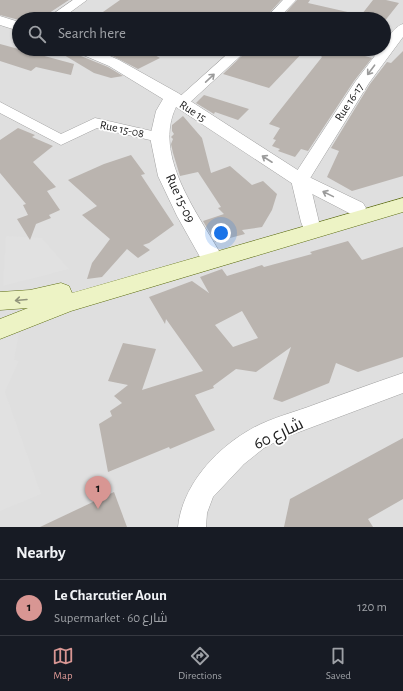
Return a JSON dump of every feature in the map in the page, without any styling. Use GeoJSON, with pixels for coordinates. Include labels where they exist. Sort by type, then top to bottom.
{"type":"FeatureCollection","features":[{"type":"Feature","properties":{"kind":"main road"},"geometry":{"type":"LineString","coordinates":[[0,301],[30,299],[86,286],[403,195]]}},
{"type":"Feature","properties":{"kind":"main road"},"geometry":{"type":"LineString","coordinates":[[0,321],[45,311],[403,205]]}},
{"type":"Feature","properties":{"kind":"main road"},"geometry":{"type":"LineString","coordinates":[[0,329],[45,311]]}},
{"type":"Feature","properties":{"kind":"street"},"geometry":{"type":"LineString","coordinates":[[63,12],[81,0]]}},
{"type":"Feature","properties":{"kind":"street"},"geometry":{"type":"LineString","coordinates":[[278,12],[290,0]]}},
{"type":"Feature","properties":{"kind":"street"},"geometry":{"type":"LineString","coordinates":[[0,20],[12,24]]}},
{"type":"Feature","properties":{"kind":"street","name":"Rue 16-17"},"geometry":{"type":"LineString","coordinates":[[391,44],[403,28]]}},
{"type":"Feature","properties":{"kind":"street","name":"Rue 15"},"geometry":{"type":"LineString","coordinates":[[98,56],[114,63],[176,100],[300,180],[356,208]]}},
{"type":"Feature","properties":{"kind":"street"},"geometry":{"type":"LineString","coordinates":[[176,100],[232,56]]}},
{"type":"Feature","properties":{"kind":"street","name":"Rue 16-17"},"geometry":{"type":"LineString","coordinates":[[300,180],[362,82],[382,56]]}},
{"type":"Feature","properties":{"kind":"street","name":"Rue 15-09"},"geometry":{"type":"LineString","coordinates":[[176,100],[165,111],[159,137],[168,176],[187,216],[208,250]]}},
{"type":"Feature","properties":{"kind":"street","name":"Rue 15-08"},"geometry":{"type":"LineString","coordinates":[[0,107],[61,140],[95,123],[159,137]]}},
{"type":"Feature","properties":{"kind":"street"},"geometry":{"type":"LineString","coordinates":[[300,180],[310,222]]}},
{"type":"Feature","properties":{"kind":"street","name":"شارع 60"},"geometry":{"type":"LineString","coordinates":[[192,527],[193,513],[204,488],[236,455],[255,440],[276,430],[403,383]]}},
{"type":"Feature","properties":{"kind":"shaded area"},"geometry":{"type":"Polygon","coordinates":[[[0,0],[403,0],[403,527],[0,527],[0,0]]]}},
{"type":"Feature","properties":{"kind":"shaded area"},"geometry":{"type":"Polygon","coordinates":[[[6,236],[42,238],[69,269],[3,286],[6,236]]]}},
{"type":"Feature","properties":{"kind":"shaded area"},"geometry":{"type":"Polygon","coordinates":[[[19,333],[14,360],[19,361],[5,392],[41,494],[0,511],[0,340],[19,333]]]}},
{"type":"Feature","properties":{"kind":"building"},"geometry":{"type":"Polygon","coordinates":[[[0,0],[69,0],[51,12],[12,12],[12,18],[0,15],[0,0]]]}},
{"type":"Feature","properties":{"kind":"building"},"geometry":{"type":"Polygon","coordinates":[[[120,0],[281,0],[270,12],[103,12],[120,0]]]}},
{"type":"Feature","properties":{"kind":"building"},"geometry":{"type":"Polygon","coordinates":[[[297,0],[310,0],[308,3],[348,12],[286,12],[297,0]]]}},
{"type":"Feature","properties":{"kind":"building"},"geometry":{"type":"Polygon","coordinates":[[[373,0],[386,0],[399,3],[391,13],[364,12],[373,0]]]}},
{"type":"Feature","properties":{"kind":"building"},"geometry":{"type":"Polygon","coordinates":[[[0,44],[12,47],[12,56],[44,56],[74,64],[71,75],[36,67],[31,71],[0,61],[0,44]]]}},
{"type":"Feature","properties":{"kind":"building"},"geometry":{"type":"Polygon","coordinates":[[[403,51],[403,176],[352,191],[327,177],[339,151],[331,148],[370,84],[387,62],[391,63],[403,51]]]}},
{"type":"Feature","properties":{"kind":"building"},"geometry":{"type":"Polygon","coordinates":[[[66,56],[81,56],[108,67],[123,76],[111,78],[94,73],[66,56]]]}},
{"type":"Feature","properties":{"kind":"building"},"geometry":{"type":"Polygon","coordinates":[[[113,56],[156,56],[160,58],[138,69],[113,56]]]}},
{"type":"Feature","properties":{"kind":"building"},"geometry":{"type":"Polygon","coordinates":[[[242,56],[299,56],[269,88],[223,74],[242,56]]]}},
{"type":"Feature","properties":{"kind":"building"},"geometry":{"type":"Polygon","coordinates":[[[321,56],[365,56],[372,58],[354,81],[308,151],[301,149],[295,157],[278,151],[280,149],[272,146],[276,140],[273,139],[280,128],[269,124],[322,57],[321,56]]]}},
{"type":"Feature","properties":{"kind":"building"},"geometry":{"type":"Polygon","coordinates":[[[204,95],[249,109],[238,120],[215,112],[214,114],[196,103],[204,95]]]}},
{"type":"Feature","properties":{"kind":"building"},"geometry":{"type":"Polygon","coordinates":[[[183,116],[202,138],[211,173],[230,166],[252,185],[263,181],[277,194],[272,210],[262,227],[242,230],[245,234],[215,242],[203,221],[224,214],[218,208],[221,207],[198,172],[180,176],[173,153],[171,144],[173,139],[171,137],[174,134],[172,131],[172,125],[183,116]]]}},
{"type":"Feature","properties":{"kind":"building"},"geometry":{"type":"Polygon","coordinates":[[[18,128],[35,135],[32,137],[53,146],[33,162],[56,187],[47,191],[60,210],[49,215],[51,218],[36,224],[30,240],[17,219],[28,215],[23,205],[26,204],[0,173],[0,140],[18,128]]]}},
{"type":"Feature","properties":{"kind":"building"},"geometry":{"type":"Polygon","coordinates":[[[131,155],[145,174],[141,175],[174,225],[149,243],[143,245],[150,250],[138,258],[127,249],[102,277],[87,279],[92,263],[110,239],[82,215],[97,206],[68,180],[104,164],[131,155]]]}},
{"type":"Feature","properties":{"kind":"building"},"geometry":{"type":"Polygon","coordinates":[[[348,241],[362,260],[403,247],[403,357],[358,372],[336,363],[329,383],[282,402],[273,399],[291,347],[256,372],[236,369],[213,386],[214,388],[195,395],[215,430],[170,449],[169,447],[108,472],[99,424],[112,416],[110,411],[122,403],[114,396],[128,385],[108,381],[123,343],[156,349],[142,390],[203,371],[166,319],[165,324],[149,297],[192,281],[209,293],[200,277],[222,269],[227,276],[262,265],[264,267],[312,254],[310,252],[348,241]],[[242,311],[215,325],[233,347],[258,338],[242,311]]]}},
{"type":"Feature","properties":{"kind":"building"},"geometry":{"type":"Polygon","coordinates":[[[403,438],[403,499],[368,519],[373,527],[284,527],[290,499],[403,438]]]}},
{"type":"Feature","properties":{"kind":"building"},"geometry":{"type":"Polygon","coordinates":[[[114,492],[127,527],[40,527],[114,492]]]}},
{"type":"Feature","properties":{"kind":"place","name":"Le Charcutier Aoun"},"geometry":{"type":"Point","coordinates":[98,509]}}]}
